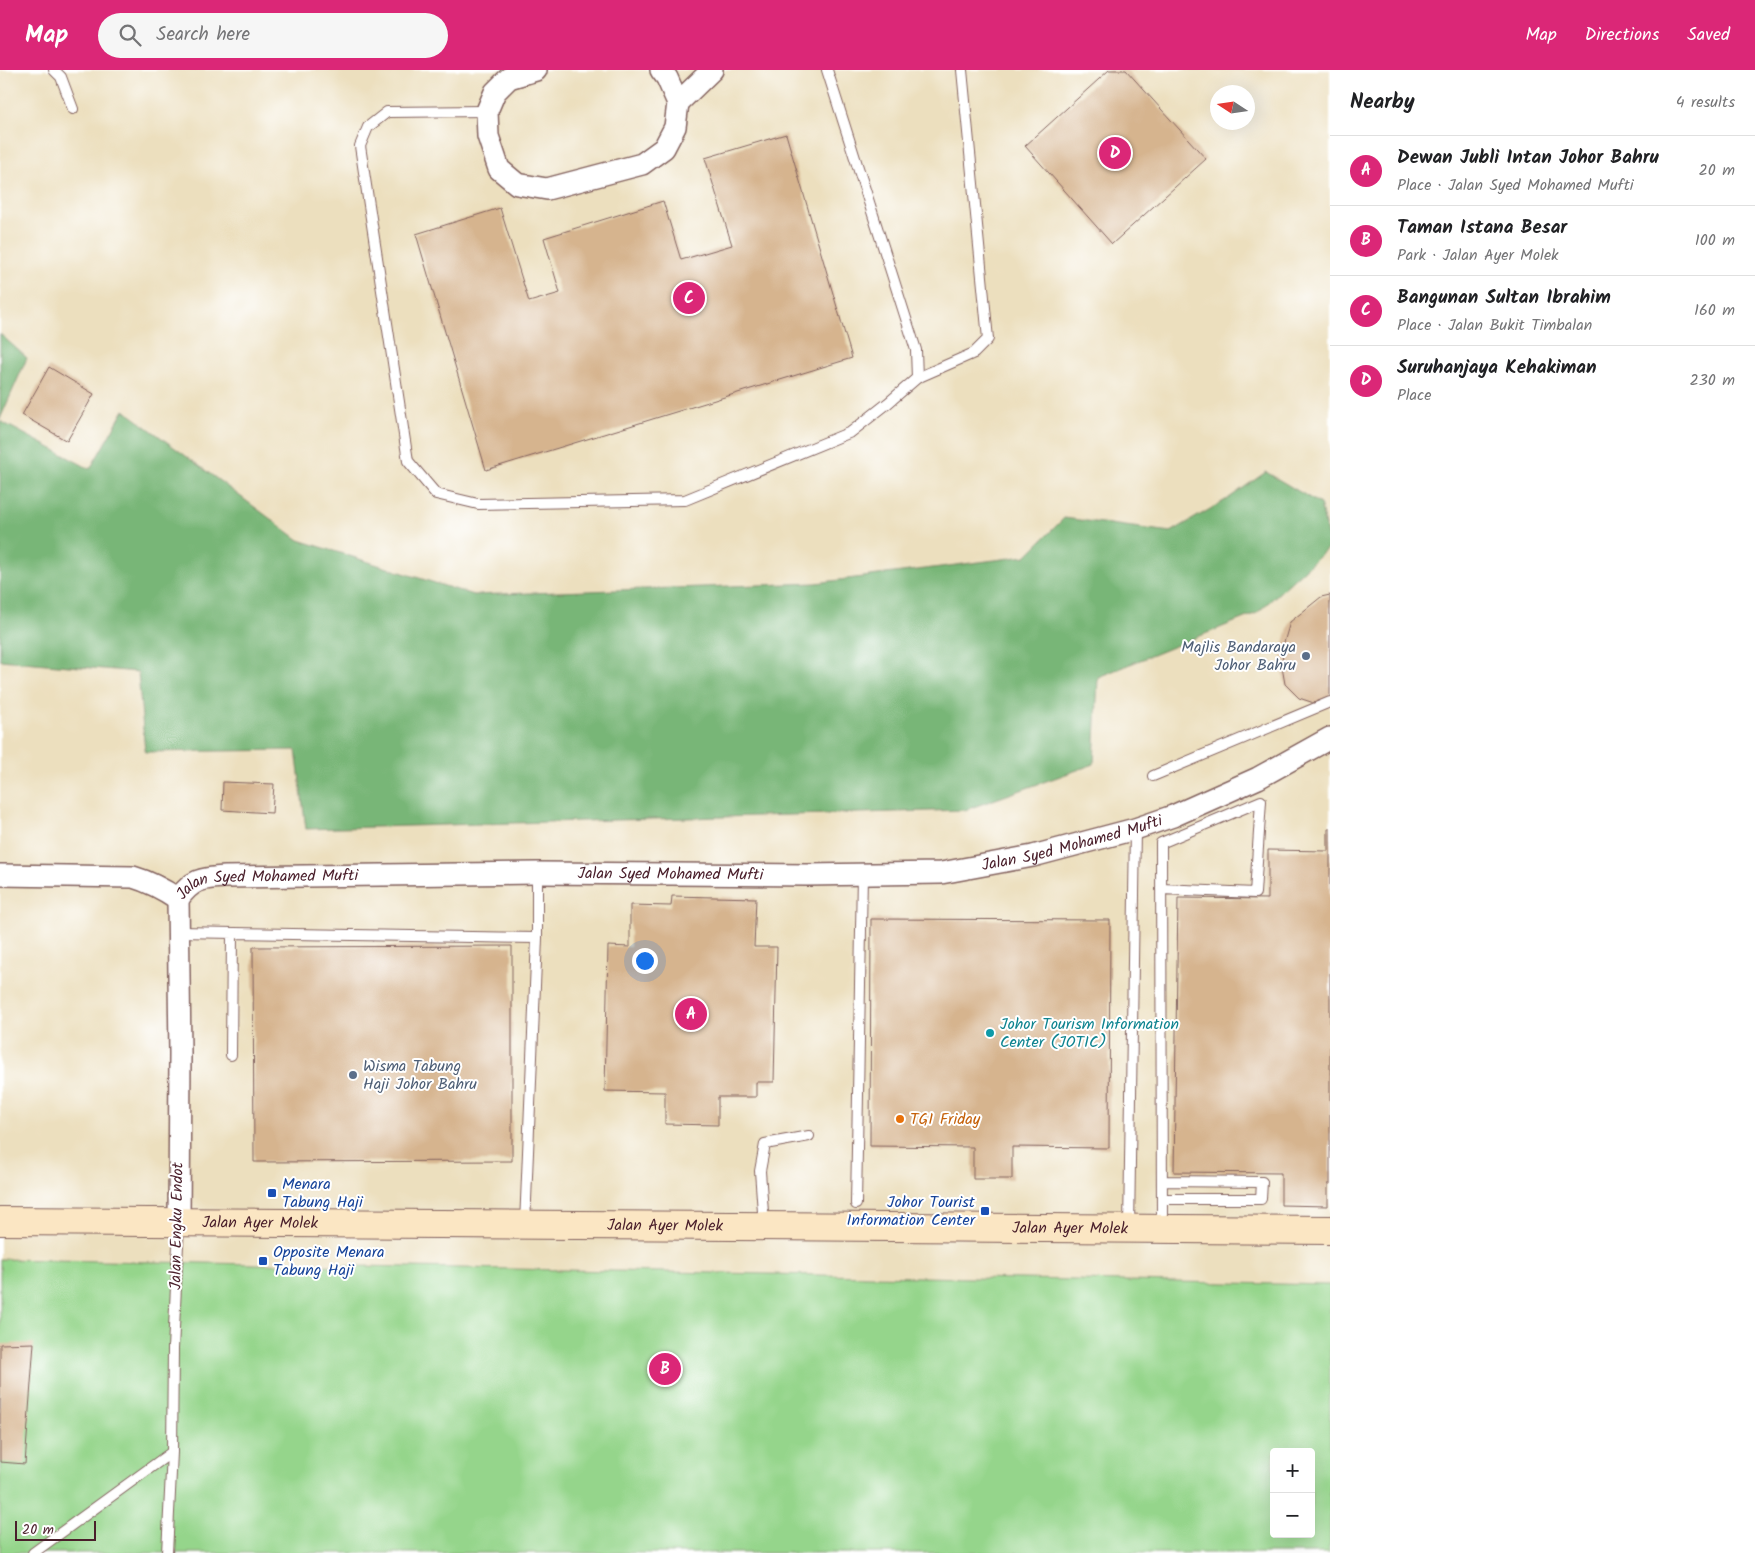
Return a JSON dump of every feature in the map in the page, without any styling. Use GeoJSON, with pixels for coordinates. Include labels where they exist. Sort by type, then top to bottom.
{"type":"FeatureCollection","features":[{"type":"Feature","properties":{"kind":"main road","name":"Jalan Ayer Molek"},"geometry":{"type":"LineString","coordinates":[[0,1221],[1330,1230]]}},
{"type":"Feature","properties":{"kind":"street"},"geometry":{"type":"LineString","coordinates":[[536,70],[509,78],[495,92],[488,111],[488,136],[500,169],[517,184],[547,189],[642,164],[664,148],[675,127],[678,103],[667,78],[661,70]]}},
{"type":"Feature","properties":{"kind":"street"},"geometry":{"type":"LineString","coordinates":[[678,103],[712,70]]}},
{"type":"Feature","properties":{"kind":"street","name":"Jalan Syed Mohamed Mufti"},"geometry":{"type":"LineString","coordinates":[[0,874],[133,877],[155,884],[178,899],[185,889],[194,882],[205,878],[537,873],[862,875],[941,873],[1033,856],[1135,829],[1173,816],[1258,778],[1330,738]]}},
{"type":"Feature","properties":{"kind":"street","name":"Jalan Engku Endot"},"geometry":{"type":"LineString","coordinates":[[178,899],[179,1223]]}},
{"type":"Feature","properties":{"kind":"lane"},"geometry":{"type":"LineString","coordinates":[[54,70],[60,77],[74,109]]}},
{"type":"Feature","properties":{"kind":"lane"},"geometry":{"type":"LineString","coordinates":[[827,70],[916,350],[917,378]]}},
{"type":"Feature","properties":{"kind":"lane"},"geometry":{"type":"LineString","coordinates":[[488,111],[387,112],[368,127],[360,146],[408,461],[436,494],[478,504],[685,500],[851,432],[917,378],[974,353],[988,340],[962,70]]}},
{"type":"Feature","properties":{"kind":"lane"},"geometry":{"type":"LineString","coordinates":[[1153,776],[1330,702]]}},
{"type":"Feature","properties":{"kind":"lane"},"geometry":{"type":"LineString","coordinates":[[1161,889],[1255,892],[1261,801],[1161,843],[1161,889],[1162,1181],[1162,1229]]}},
{"type":"Feature","properties":{"kind":"lane"},"geometry":{"type":"LineString","coordinates":[[1129,1229],[1135,829]]}},
{"type":"Feature","properties":{"kind":"lane"},"geometry":{"type":"LineString","coordinates":[[525,1225],[537,938],[537,873]]}},
{"type":"Feature","properties":{"kind":"lane"},"geometry":{"type":"LineString","coordinates":[[856,1204],[862,875]]}},
{"type":"Feature","properties":{"kind":"lane"},"geometry":{"type":"LineString","coordinates":[[179,932],[537,938]]}},
{"type":"Feature","properties":{"kind":"lane"},"geometry":{"type":"LineString","coordinates":[[231,1055],[232,933]]}},
{"type":"Feature","properties":{"kind":"lane"},"geometry":{"type":"LineString","coordinates":[[764,1227],[760,1171],[765,1144],[809,1136]]}},
{"type":"Feature","properties":{"kind":"lane"},"geometry":{"type":"LineString","coordinates":[[1162,1181],[1262,1182],[1261,1199],[1162,1199]]}},
{"type":"Feature","properties":{"kind":"lane","name":"Jalan Engku Endot"},"geometry":{"type":"LineString","coordinates":[[167,1553],[179,1223]]}},
{"type":"Feature","properties":{"kind":"lane"},"geometry":{"type":"LineString","coordinates":[[33,1553],[172,1452]]}},
{"type":"Feature","properties":{"kind":"green space"},"geometry":{"type":"Polygon","coordinates":[[[0,334],[27,358],[0,419],[0,334]]]}},
{"type":"Feature","properties":{"kind":"green space"},"geometry":{"type":"Polygon","coordinates":[[[124,410],[299,540],[473,595],[816,583],[1026,556],[1064,518],[1171,532],[1229,498],[1266,472],[1320,504],[1330,546],[1257,613],[1098,677],[1094,764],[965,810],[306,829],[296,750],[145,752],[138,672],[0,660],[0,421],[90,469],[124,410]]]}},
{"type":"Feature","properties":{"kind":"green space"},"geometry":{"type":"Polygon","coordinates":[[[0,1259],[1330,1285],[1330,1553],[0,1553],[0,1259]]]}},
{"type":"Feature","properties":{"kind":"building"},"geometry":{"type":"Polygon","coordinates":[[[1109,70],[1126,70],[1206,159],[1112,244],[1025,146],[1109,70]]]}},
{"type":"Feature","properties":{"kind":"building"},"geometry":{"type":"Polygon","coordinates":[[[786,134],[852,358],[486,470],[416,234],[500,208],[529,302],[560,293],[544,238],[663,201],[681,260],[732,245],[705,158],[786,134]]]}},
{"type":"Feature","properties":{"kind":"building"},"geometry":{"type":"Polygon","coordinates":[[[49,367],[94,394],[67,441],[22,415],[49,367]]]}},
{"type":"Feature","properties":{"kind":"building","name":"Majlis Bandaraya Johor Bahru"},"geometry":{"type":"Polygon","coordinates":[[[1330,595],[1330,698],[1317,704],[1299,698],[1285,684],[1282,667],[1283,646],[1290,622],[1321,597],[1330,595]]]}},
{"type":"Feature","properties":{"kind":"building"},"geometry":{"type":"Polygon","coordinates":[[[223,782],[274,784],[272,813],[222,810],[223,782]]]}},
{"type":"Feature","properties":{"kind":"building"},"geometry":{"type":"Polygon","coordinates":[[[1328,829],[1330,829],[1330,1184],[1328,1184],[1328,1206],[1281,1205],[1281,1173],[1174,1172],[1178,898],[1268,899],[1268,850],[1328,851],[1328,829]]]}},
{"type":"Feature","properties":{"kind":"building"},"geometry":{"type":"Polygon","coordinates":[[[672,896],[756,898],[754,947],[777,947],[774,1082],[756,1082],[756,1097],[718,1097],[718,1125],[665,1124],[665,1092],[605,1091],[608,946],[630,947],[630,905],[671,906],[672,896]]]}},
{"type":"Feature","properties":{"kind":"building","name":"Johor Tourism Information Center (JOTIC)"},"geometry":{"type":"Polygon","coordinates":[[[871,919],[1110,920],[1109,1148],[1012,1147],[1012,1179],[973,1179],[973,1147],[870,1146],[871,919]]]}},
{"type":"Feature","properties":{"kind":"building"},"geometry":{"type":"Polygon","coordinates":[[[512,946],[512,1161],[254,1162],[253,947],[512,946]]]}},
{"type":"Feature","properties":{"kind":"building"},"geometry":{"type":"Polygon","coordinates":[[[34,1343],[25,1464],[0,1462],[0,1344],[34,1343]]]}},
{"type":"Feature","properties":{"kind":"place","name":"Suruhanjaya Kehakiman"},"geometry":{"type":"Point","coordinates":[1115,153]}},
{"type":"Feature","properties":{"kind":"place","name":"Bangunan Sultan Ibrahim"},"geometry":{"type":"Point","coordinates":[689,298]}},
{"type":"Feature","properties":{"kind":"place","name":"Majlis Bandaraya Johor Bahru"},"geometry":{"type":"Point","coordinates":[1306,656]}},
{"type":"Feature","properties":{"kind":"place","name":"Dewan Jubli Intan Johor Bahru"},"geometry":{"type":"Point","coordinates":[691,1014]}},
{"type":"Feature","properties":{"kind":"place","name":"Johor Tourism Information Center (JOTIC)"},"geometry":{"type":"Point","coordinates":[990,1033]}},
{"type":"Feature","properties":{"kind":"place","name":"Wisma Tabung Haji Johor Bahru"},"geometry":{"type":"Point","coordinates":[353,1075]}},
{"type":"Feature","properties":{"kind":"place","name":"TGI Friday"},"geometry":{"type":"Point","coordinates":[900,1119]}},
{"type":"Feature","properties":{"kind":"place","name":"Menara Tabung Haji"},"geometry":{"type":"Point","coordinates":[272,1193]}},
{"type":"Feature","properties":{"kind":"place","name":"Johor Tourist Information Center"},"geometry":{"type":"Point","coordinates":[985,1211]}},
{"type":"Feature","properties":{"kind":"place","name":"Opposite Menara Tabung Haji"},"geometry":{"type":"Point","coordinates":[263,1261]}},
{"type":"Feature","properties":{"kind":"place","name":"Taman Istana Besar"},"geometry":{"type":"Point","coordinates":[665,1369]}}]}
